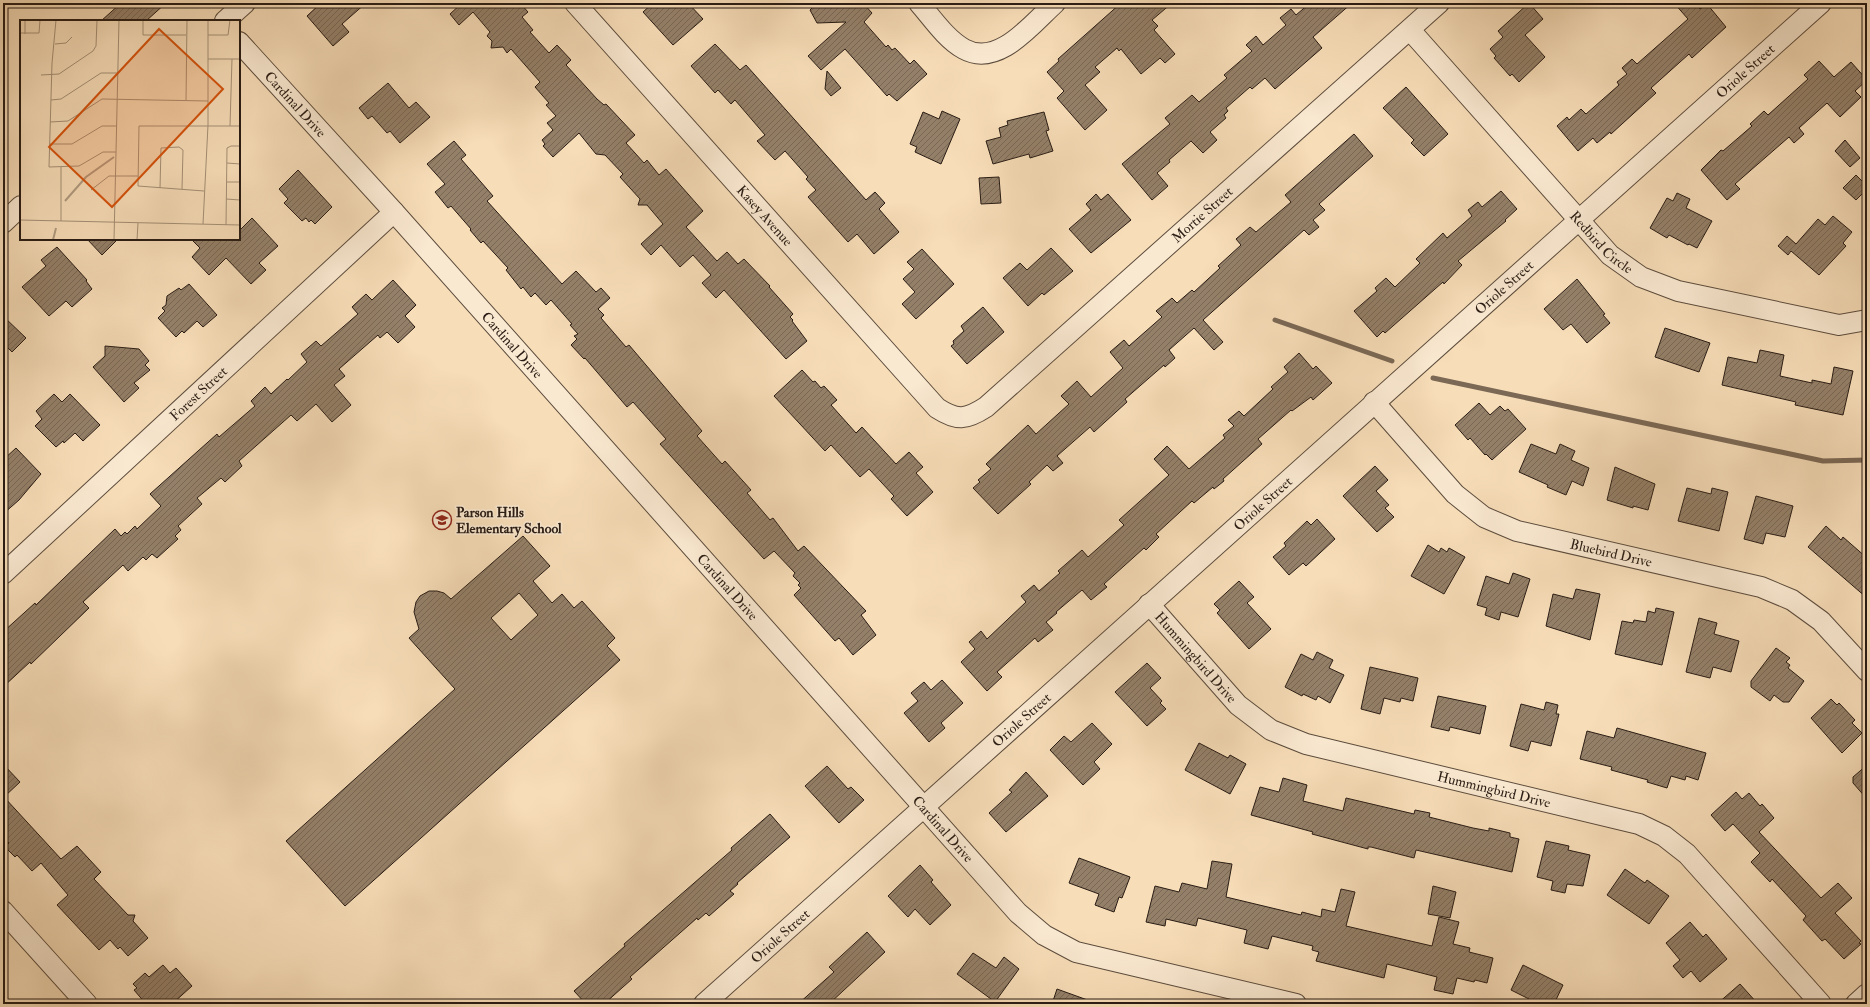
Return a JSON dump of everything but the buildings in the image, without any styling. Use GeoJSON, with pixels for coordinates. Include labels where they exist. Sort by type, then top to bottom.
{"type":"FeatureCollection","features":[{"type":"Feature","properties":{"kind":"street"},"geometry":{"type":"LineString","coordinates":[[226,20],[245,3]]}},
{"type":"Feature","properties":{"kind":"street","name":"Kasey Avenue"},"geometry":{"type":"LineString","coordinates":[[576,3],[937,408],[948,415],[960,418]]}},
{"type":"Feature","properties":{"kind":"street"},"geometry":{"type":"LineString","coordinates":[[919,3],[952,39],[964,49],[979,54],[995,52],[1010,44],[1055,3]]}},
{"type":"Feature","properties":{"kind":"street","name":"Mortie Street"},"geometry":{"type":"LineString","coordinates":[[960,418],[973,416],[986,407],[1440,3]]}},
{"type":"Feature","properties":{"kind":"street","name":"Oriole Street"},"geometry":{"type":"LineString","coordinates":[[704,1004],[1821,3]]}},
{"type":"Feature","properties":{"kind":"street","name":"Redbird Circle"},"geometry":{"type":"LineString","coordinates":[[1410,30],[1610,255],[1641,277],[1678,291],[1839,326],[1867,320]]}},
{"type":"Feature","properties":{"kind":"street","name":"Cardinal Drive"},"geometry":{"type":"LineString","coordinates":[[240,43],[394,212],[1018,913],[1044,935],[1076,952],[1296,1004]]}},
{"type":"Feature","properties":{"kind":"street"},"geometry":{"type":"LineString","coordinates":[[3,223],[20,207]]}},
{"type":"Feature","properties":{"kind":"street","name":"Forest Street"},"geometry":{"type":"LineString","coordinates":[[3,574],[394,212]]}},
{"type":"Feature","properties":{"kind":"street","name":"Bluebird Drive"},"geometry":{"type":"LineString","coordinates":[[1374,402],[1454,494],[1484,517],[1517,531],[1761,587],[1792,600],[1821,621],[1867,671]]}},
{"type":"Feature","properties":{"kind":"street","name":"Hummingbird Drive"},"geometry":{"type":"LineString","coordinates":[[1149,604],[1238,705],[1270,730],[1306,744],[1639,824],[1664,836],[1687,854],[1821,1004]]}},
{"type":"Feature","properties":{"kind":"street"},"geometry":{"type":"LineString","coordinates":[[3,911],[87,1004]]}},
{"type":"Feature","properties":{"kind":"street"},"geometry":{"type":"LineString","coordinates":[[1856,1004],[1867,994]]}},
{"type":"Feature","properties":{"kind":"waterway"},"geometry":{"type":"LineString","coordinates":[[1275,320],[1392,361]]}},
{"type":"Feature","properties":{"kind":"waterway"},"geometry":{"type":"LineString","coordinates":[[1433,378],[1823,461],[1867,460]]}},
{"type":"Feature","properties":{"kind":"place","name":"Parson Hills Elementary School"},"geometry":{"type":"Point","coordinates":[442,520]}}]}
